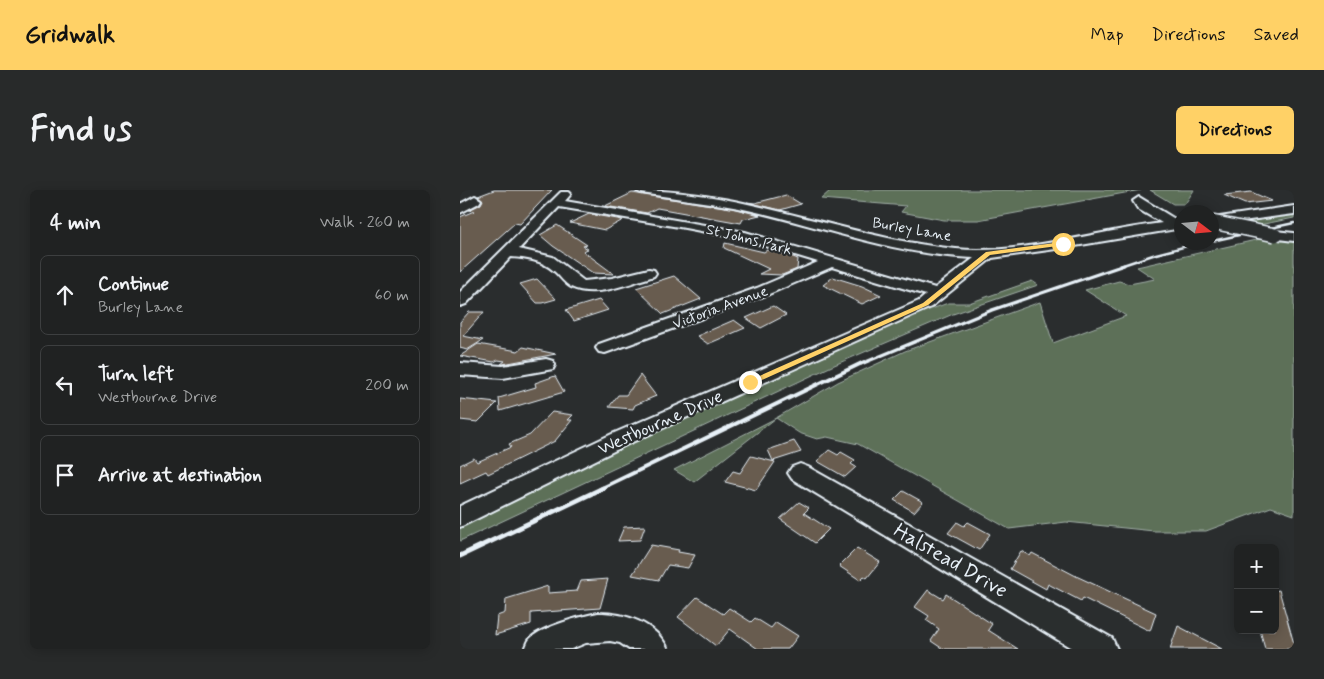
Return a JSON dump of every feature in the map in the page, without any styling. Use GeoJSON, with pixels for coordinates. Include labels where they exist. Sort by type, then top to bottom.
{"type":"FeatureCollection","features":[{"type":"Feature","properties":{"kind":"street"},"geometry":{"type":"LineString","coordinates":[[460,302],[554,203],[569,190]]}},
{"type":"Feature","properties":{"kind":"street","name":"Burley Lane"},"geometry":{"type":"LineString","coordinates":[[641,190],[740,205],[909,247],[957,254],[988,254],[1063,244],[1174,225]]}},
{"type":"Feature","properties":{"kind":"street"},"geometry":{"type":"LineString","coordinates":[[698,199],[710,190]]}},
{"type":"Feature","properties":{"kind":"street"},"geometry":{"type":"LineString","coordinates":[[460,209],[475,200]]}},
{"type":"Feature","properties":{"kind":"street"},"geometry":{"type":"LineString","coordinates":[[1139,201],[1142,206],[1174,222]]}},
{"type":"Feature","properties":{"kind":"street","name":"St Johns Park"},"geometry":{"type":"LineString","coordinates":[[554,203],[729,232],[833,261],[939,294]]}},
{"type":"Feature","properties":{"kind":"street"},"geometry":{"type":"LineString","coordinates":[[1219,221],[1294,210]]}},
{"type":"Feature","properties":{"kind":"street"},"geometry":{"type":"LineString","coordinates":[[1219,223],[1294,237]]}},
{"type":"Feature","properties":{"kind":"street"},"geometry":{"type":"LineString","coordinates":[[508,253],[519,253],[546,260],[558,266],[577,284],[597,285],[648,273]]}},
{"type":"Feature","properties":{"kind":"street","name":"Westbourne Drive"},"geometry":{"type":"LineString","coordinates":[[460,517],[620,439],[917,308],[939,294],[988,254]]}},
{"type":"Feature","properties":{"kind":"street","name":"Victoria Avenue"},"geometry":{"type":"LineString","coordinates":[[605,348],[763,291],[833,261]]}},
{"type":"Feature","properties":{"kind":"street"},"geometry":{"type":"LineString","coordinates":[[460,369],[503,372],[546,365]]}},
{"type":"Feature","properties":{"kind":"street","name":"Halstead Drive"},"geometry":{"type":"LineString","coordinates":[[800,473],[1101,649]]}},
{"type":"Feature","properties":{"kind":"street"},"geometry":{"type":"LineString","coordinates":[[542,649],[583,629],[612,628],[633,633],[652,649]]}},
{"type":"Feature","properties":{"kind":"green space"},"geometry":{"type":"Polygon","coordinates":[[[831,190],[1141,190],[978,220],[944,220],[901,212],[906,206],[821,199],[831,190]]]}},
{"type":"Feature","properties":{"kind":"green space"},"geometry":{"type":"Polygon","coordinates":[[[1150,190],[1194,190],[1185,204],[1173,204],[1150,190]]]}},
{"type":"Feature","properties":{"kind":"green space"},"geometry":{"type":"Polygon","coordinates":[[[1294,212],[1294,218],[1249,227],[1232,219],[1294,212]]]}},
{"type":"Feature","properties":{"kind":"green space"},"geometry":{"type":"Polygon","coordinates":[[[1269,237],[1294,240],[1294,515],[1271,507],[1206,531],[1154,531],[1066,522],[1009,529],[858,444],[827,437],[817,439],[799,433],[776,418],[838,382],[905,351],[1040,302],[1053,343],[1126,316],[1085,290],[1119,281],[1129,284],[1155,279],[1137,267],[1219,250],[1219,248],[1269,237]]]}},
{"type":"Feature","properties":{"kind":"green space"},"geometry":{"type":"Polygon","coordinates":[[[1032,281],[1038,285],[953,314],[832,366],[460,541],[460,524],[616,447],[918,314],[948,303],[969,303],[1032,281]]]}},
{"type":"Feature","properties":{"kind":"green space"},"geometry":{"type":"Polygon","coordinates":[[[776,418],[694,482],[674,470],[776,418]]]}},
{"type":"Feature","properties":{"kind":"building"},"geometry":{"type":"Polygon","coordinates":[[[494,190],[552,190],[520,224],[515,223],[460,272],[460,217],[474,211],[469,210],[481,204],[483,200],[478,196],[494,190]]]}},
{"type":"Feature","properties":{"kind":"building"},"geometry":{"type":"Polygon","coordinates":[[[1251,192],[1272,201],[1245,204],[1224,195],[1251,192]]]}},
{"type":"Feature","properties":{"kind":"building"},"geometry":{"type":"Polygon","coordinates":[[[632,193],[731,208],[760,215],[743,219],[741,223],[657,208],[647,213],[605,206],[632,193]]]}},
{"type":"Feature","properties":{"kind":"building"},"geometry":{"type":"Polygon","coordinates":[[[786,195],[801,204],[780,210],[747,202],[755,203],[786,195]]]}},
{"type":"Feature","properties":{"kind":"building"},"geometry":{"type":"Polygon","coordinates":[[[589,214],[623,220],[605,230],[570,223],[589,214]]]}},
{"type":"Feature","properties":{"kind":"building"},"geometry":{"type":"Polygon","coordinates":[[[557,225],[587,245],[583,246],[588,249],[583,251],[614,274],[593,273],[540,235],[557,225]]]}},
{"type":"Feature","properties":{"kind":"building"},"geometry":{"type":"Polygon","coordinates":[[[725,243],[764,252],[767,250],[788,255],[798,259],[797,269],[782,275],[759,274],[769,269],[724,248],[725,243]]]}},
{"type":"Feature","properties":{"kind":"building"},"geometry":{"type":"Polygon","coordinates":[[[674,276],[701,299],[663,314],[636,288],[674,276]]]}},
{"type":"Feature","properties":{"kind":"building"},"geometry":{"type":"Polygon","coordinates":[[[833,277],[862,286],[881,295],[862,304],[823,285],[833,277]]]}},
{"type":"Feature","properties":{"kind":"building"},"geometry":{"type":"Polygon","coordinates":[[[537,279],[556,299],[537,303],[520,284],[537,279]]]}},
{"type":"Feature","properties":{"kind":"building"},"geometry":{"type":"Polygon","coordinates":[[[599,300],[608,310],[574,321],[566,310],[599,300]]]}},
{"type":"Feature","properties":{"kind":"building"},"geometry":{"type":"Polygon","coordinates":[[[773,306],[786,315],[761,328],[746,318],[773,306]]]}},
{"type":"Feature","properties":{"kind":"building"},"geometry":{"type":"Polygon","coordinates":[[[469,312],[484,312],[463,336],[483,340],[467,350],[460,348],[460,322],[469,312]]]}},
{"type":"Feature","properties":{"kind":"building"},"geometry":{"type":"Polygon","coordinates":[[[734,320],[745,328],[708,344],[697,336],[734,320]]]}},
{"type":"Feature","properties":{"kind":"building"},"geometry":{"type":"Polygon","coordinates":[[[478,344],[518,351],[523,347],[556,354],[503,364],[501,364],[505,361],[498,360],[494,362],[460,356],[478,344]]]}},
{"type":"Feature","properties":{"kind":"building"},"geometry":{"type":"Polygon","coordinates":[[[640,375],[656,396],[635,405],[633,409],[609,407],[618,395],[626,395],[640,375]]]}},
{"type":"Feature","properties":{"kind":"building"},"geometry":{"type":"Polygon","coordinates":[[[555,376],[564,392],[500,411],[499,398],[536,387],[535,383],[555,376]]]}},
{"type":"Feature","properties":{"kind":"building"},"geometry":{"type":"Polygon","coordinates":[[[460,399],[497,403],[478,422],[460,420],[460,399]]]}},
{"type":"Feature","properties":{"kind":"building"},"geometry":{"type":"Polygon","coordinates":[[[552,412],[573,415],[568,420],[572,420],[555,441],[488,474],[486,471],[460,483],[460,465],[474,458],[477,462],[511,447],[509,444],[530,435],[552,412]]]}},
{"type":"Feature","properties":{"kind":"building"},"geometry":{"type":"Polygon","coordinates":[[[794,441],[801,452],[773,461],[768,450],[794,441]]]}},
{"type":"Feature","properties":{"kind":"building"},"geometry":{"type":"Polygon","coordinates":[[[829,450],[838,455],[841,452],[855,460],[851,464],[856,467],[845,477],[817,461],[829,450]]]}},
{"type":"Feature","properties":{"kind":"building"},"geometry":{"type":"Polygon","coordinates":[[[751,456],[775,462],[756,490],[725,482],[733,471],[740,473],[751,456]]]}},
{"type":"Feature","properties":{"kind":"building"},"geometry":{"type":"Polygon","coordinates":[[[903,491],[923,502],[914,512],[894,500],[903,491]]]}},
{"type":"Feature","properties":{"kind":"building"},"geometry":{"type":"Polygon","coordinates":[[[799,502],[809,508],[804,513],[829,529],[815,543],[780,519],[799,502]]]}},
{"type":"Feature","properties":{"kind":"building"},"geometry":{"type":"Polygon","coordinates":[[[957,522],[964,526],[968,522],[990,534],[979,550],[948,533],[957,522]]]}},
{"type":"Feature","properties":{"kind":"building"},"geometry":{"type":"Polygon","coordinates":[[[645,526],[640,540],[618,541],[624,527],[645,526]]]}},
{"type":"Feature","properties":{"kind":"building"},"geometry":{"type":"Polygon","coordinates":[[[651,545],[695,555],[688,568],[668,565],[659,580],[632,575],[651,545]]]}},
{"type":"Feature","properties":{"kind":"building"},"geometry":{"type":"Polygon","coordinates":[[[857,548],[880,562],[867,578],[864,576],[860,580],[839,566],[857,548]]]}},
{"type":"Feature","properties":{"kind":"building"},"geometry":{"type":"Polygon","coordinates":[[[1021,551],[1030,556],[1032,553],[1076,576],[1156,613],[1150,631],[1083,598],[1081,601],[1048,584],[1046,589],[1010,569],[1021,551]]]}},
{"type":"Feature","properties":{"kind":"building"},"geometry":{"type":"Polygon","coordinates":[[[608,579],[600,608],[531,613],[531,624],[495,635],[497,616],[505,613],[506,599],[548,586],[548,593],[577,591],[581,581],[608,579]]]}},
{"type":"Feature","properties":{"kind":"building"},"geometry":{"type":"Polygon","coordinates":[[[928,590],[943,599],[946,594],[960,603],[992,624],[988,630],[1018,649],[943,649],[931,641],[939,629],[926,620],[929,616],[915,607],[928,590]]]}},
{"type":"Feature","properties":{"kind":"building"},"geometry":{"type":"Polygon","coordinates":[[[1279,590],[1294,649],[1265,649],[1261,634],[1279,634],[1279,590]]]}},
{"type":"Feature","properties":{"kind":"building"},"geometry":{"type":"Polygon","coordinates":[[[697,597],[723,614],[729,608],[751,622],[755,618],[771,628],[776,622],[798,636],[788,649],[758,649],[730,629],[716,646],[678,617],[697,597]]]}},
{"type":"Feature","properties":{"kind":"building"},"geometry":{"type":"Polygon","coordinates":[[[1178,626],[1222,649],[1170,649],[1178,626]]]}},
{"type":"Feature","properties":{"kind":"railway"},"geometry":{"type":"LineString","coordinates":[[1219,239],[1294,223]]}},
{"type":"Feature","properties":{"kind":"railway"},"geometry":{"type":"LineString","coordinates":[[1120,266],[1174,249]]}},
{"type":"Feature","properties":{"kind":"railway"},"geometry":{"type":"LineString","coordinates":[[861,364],[992,310],[1124,265]]}},
{"type":"Feature","properties":{"kind":"railway"},"geometry":{"type":"LineString","coordinates":[[600,489],[864,362]]}},
{"type":"Feature","properties":{"kind":"railway"},"geometry":{"type":"LineString","coordinates":[[460,556],[603,488]]}},
{"type":"Feature","properties":{"kind":"route"},"geometry":{"type":"LineString","coordinates":[[750,382],[925,304],[988,254],[1063,244]]}}]}
